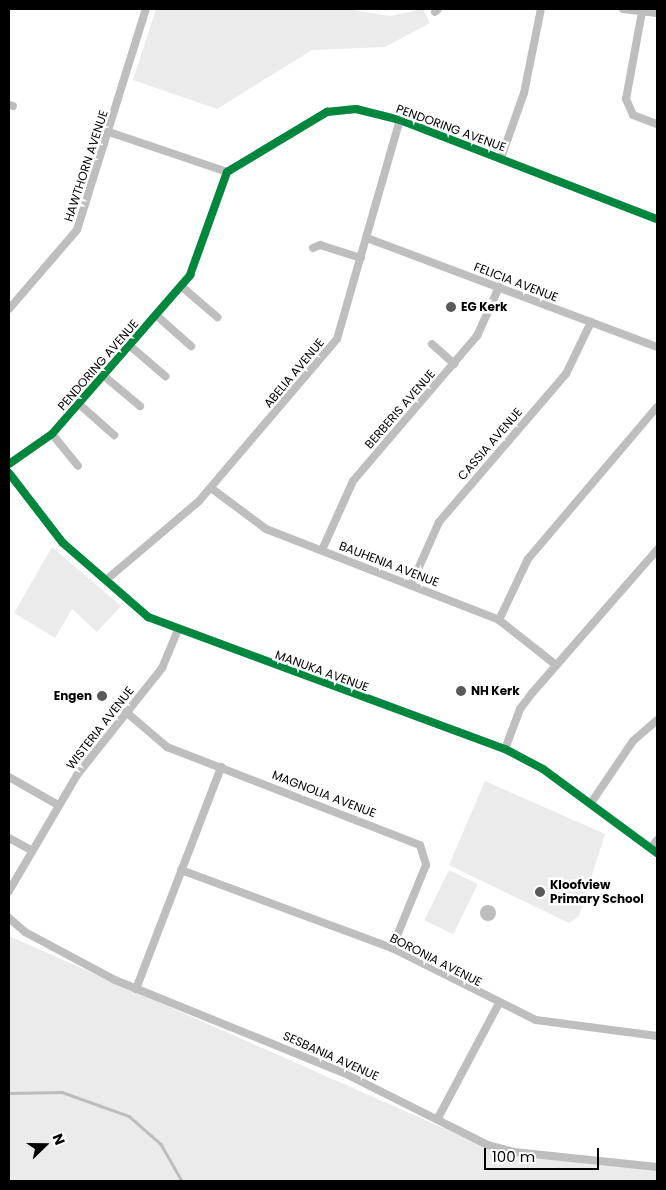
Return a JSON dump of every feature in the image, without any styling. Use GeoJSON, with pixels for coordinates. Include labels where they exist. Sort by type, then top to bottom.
{"type":"FeatureCollection","features":[{"type":"Feature","properties":{"kind":"street","name":"HAWTHORN AVENUE"},"geometry":{"type":"LineString","coordinates":[[9,309],[77,230],[146,9]]}},
{"type":"Feature","properties":{"kind":"street"},"geometry":{"type":"LineString","coordinates":[[501,158],[524,93],[541,9]]}},
{"type":"Feature","properties":{"kind":"street"},"geometry":{"type":"LineString","coordinates":[[623,9],[657,13]]}},
{"type":"Feature","properties":{"kind":"street"},"geometry":{"type":"LineString","coordinates":[[642,12],[626,99],[633,115],[657,124]]}},
{"type":"Feature","properties":{"kind":"street","name":"PENDORING AVENUE"},"geometry":{"type":"LineString","coordinates":[[9,464],[52,434],[104,376],[195,268],[227,172],[327,112],[356,109],[400,120],[657,219]]}},
{"type":"Feature","properties":{"kind":"street","name":"ABELIA AVENUE"},"geometry":{"type":"LineString","coordinates":[[106,580],[211,488],[333,344],[361,258],[400,120]]}},
{"type":"Feature","properties":{"kind":"street"},"geometry":{"type":"LineString","coordinates":[[109,132],[227,172]]}},
{"type":"Feature","properties":{"kind":"street","name":"FELICIA AVENUE"},"geometry":{"type":"LineString","coordinates":[[366,238],[657,347]]}},
{"type":"Feature","properties":{"kind":"street"},"geometry":{"type":"LineString","coordinates":[[312,248],[320,245],[361,258]]}},
{"type":"Feature","properties":{"kind":"street"},"geometry":{"type":"LineString","coordinates":[[181,286],[217,317]]}},
{"type":"Feature","properties":{"kind":"street","name":"BERBERIS AVENUE"},"geometry":{"type":"LineString","coordinates":[[322,550],[353,481],[483,328],[499,287]]}},
{"type":"Feature","properties":{"kind":"street"},"geometry":{"type":"LineString","coordinates":[[156,315],[191,346]]}},
{"type":"Feature","properties":{"kind":"street","name":"CASSIA AVENUE"},"geometry":{"type":"LineString","coordinates":[[411,584],[439,522],[566,374],[591,322]]}},
{"type":"Feature","properties":{"kind":"street"},"geometry":{"type":"LineString","coordinates":[[432,344],[454,364]]}},
{"type":"Feature","properties":{"kind":"street"},"geometry":{"type":"LineString","coordinates":[[129,346],[165,376]]}},
{"type":"Feature","properties":{"kind":"street"},"geometry":{"type":"LineString","coordinates":[[104,376],[140,406]]}},
{"type":"Feature","properties":{"kind":"street"},"geometry":{"type":"LineString","coordinates":[[79,404],[114,435]]}},
{"type":"Feature","properties":{"kind":"street"},"geometry":{"type":"LineString","coordinates":[[499,620],[525,563],[657,407]]}},
{"type":"Feature","properties":{"kind":"street"},"geometry":{"type":"LineString","coordinates":[[52,434],[78,466]]}},
{"type":"Feature","properties":{"kind":"street","name":"MANUKA AVENUE"},"geometry":{"type":"LineString","coordinates":[[9,473],[63,543],[148,617],[178,630],[505,749],[591,804],[654,850]]}},
{"type":"Feature","properties":{"kind":"street","name":"BAUHENIA AVENUE"},"geometry":{"type":"LineString","coordinates":[[211,488],[250,521],[499,620],[556,665]]}},
{"type":"Feature","properties":{"kind":"street"},"geometry":{"type":"LineString","coordinates":[[505,749],[520,709],[657,550]]}},
{"type":"Feature","properties":{"kind":"street","name":"WISTERIA AVENUE"},"geometry":{"type":"LineString","coordinates":[[9,891],[58,805],[126,712],[162,668],[178,630]]}},
{"type":"Feature","properties":{"kind":"street","name":"MAGNOLIA AVENUE"},"geometry":{"type":"LineString","coordinates":[[126,712],[166,746],[420,845],[426,865],[392,948]]}},
{"type":"Feature","properties":{"kind":"street"},"geometry":{"type":"LineString","coordinates":[[591,804],[633,741],[657,720]]}},
{"type":"Feature","properties":{"kind":"street"},"geometry":{"type":"LineString","coordinates":[[136,989],[221,767]]}},
{"type":"Feature","properties":{"kind":"street"},"geometry":{"type":"LineString","coordinates":[[9,776],[58,805]]}},
{"type":"Feature","properties":{"kind":"street"},"geometry":{"type":"LineString","coordinates":[[9,838],[32,851]]}},
{"type":"Feature","properties":{"kind":"street"},"geometry":{"type":"LineString","coordinates":[[654,850],[657,840]]}},
{"type":"Feature","properties":{"kind":"street","name":"BORONIA AVENUE"},"geometry":{"type":"LineString","coordinates":[[181,870],[392,948],[498,1005],[536,1020],[657,1036]]}},
{"type":"Feature","properties":{"kind":"street"},"geometry":{"type":"LineString","coordinates":[[9,873],[17,877]]}},
{"type":"Feature","properties":{"kind":"street","name":"SESBANIA AVENUE"},"geometry":{"type":"LineString","coordinates":[[9,918],[25,932],[136,989],[282,1046],[438,1118],[502,1150],[657,1167]]}},
{"type":"Feature","properties":{"kind":"street"},"geometry":{"type":"LineString","coordinates":[[438,1118],[498,1005]]}},
{"type":"Feature","properties":{"kind":"shaded area"},"geometry":{"type":"Polygon","coordinates":[[[156,9],[347,9],[390,16],[423,9],[430,23],[385,47],[312,50],[217,109],[133,80],[156,9]]]}},
{"type":"Feature","properties":{"kind":"shaded area"},"geometry":{"type":"Polygon","coordinates":[[[52,547],[121,606],[97,632],[72,609],[55,638],[14,613],[52,547]]]}},
{"type":"Feature","properties":{"kind":"shaded area"},"geometry":{"type":"Polygon","coordinates":[[[485,781],[605,834],[579,916],[569,923],[449,865],[485,781]]]}},
{"type":"Feature","properties":{"kind":"shaded area"},"geometry":{"type":"Polygon","coordinates":[[[449,870],[478,884],[453,934],[424,920],[449,870]]]}},
{"type":"Feature","properties":{"kind":"shaded area"},"geometry":{"type":"Polygon","coordinates":[[[488,905],[496,913],[488,921],[480,913],[488,905]]]}},
{"type":"Feature","properties":{"kind":"shaded area"},"geometry":{"type":"Polygon","coordinates":[[[9,936],[502,1154],[657,1170],[657,1181],[9,1181],[9,936]]]}},
{"type":"Feature","properties":{"kind":"waterway"},"geometry":{"type":"LineString","coordinates":[[9,1093],[62,1092],[129,1116],[161,1144],[182,1181]]}},
{"type":"Feature","properties":{"kind":"cycle path"},"geometry":{"type":"LineString","coordinates":[[9,464],[52,434],[190,275],[227,172],[327,112],[356,109],[400,120],[657,219]]}},
{"type":"Feature","properties":{"kind":"cycle path"},"geometry":{"type":"LineString","coordinates":[[9,473],[63,543],[148,617],[505,749],[543,769],[657,853]]}},
{"type":"Feature","properties":{"kind":"place","name":"EG Kerk"},"geometry":{"type":"Point","coordinates":[451,307]}},
{"type":"Feature","properties":{"kind":"place","name":"NH Kerk"},"geometry":{"type":"Point","coordinates":[461,691]}},
{"type":"Feature","properties":{"kind":"place","name":"Engen"},"geometry":{"type":"Point","coordinates":[102,696]}},
{"type":"Feature","properties":{"kind":"place","name":"Kloofview Primary School"},"geometry":{"type":"Point","coordinates":[540,892]}}]}
